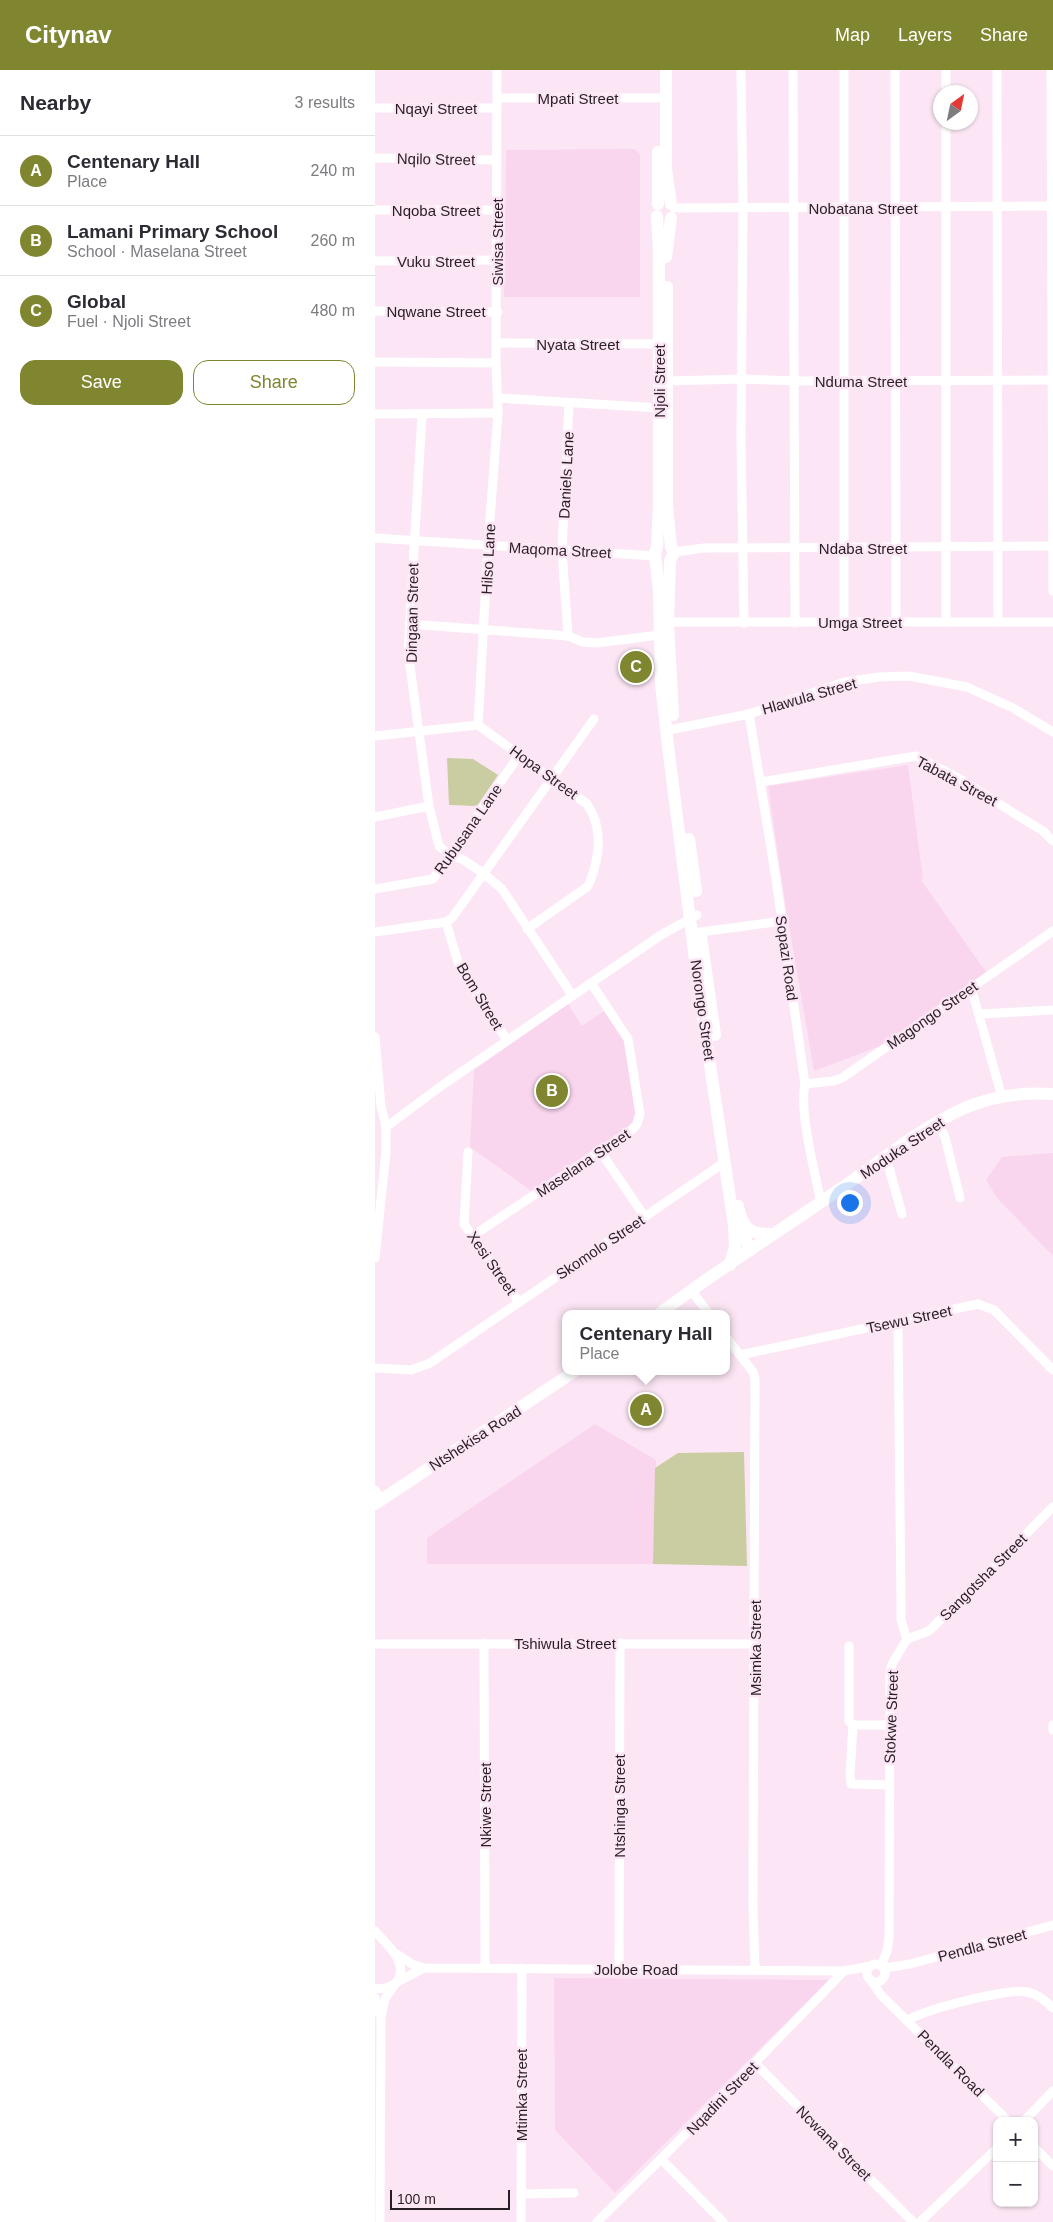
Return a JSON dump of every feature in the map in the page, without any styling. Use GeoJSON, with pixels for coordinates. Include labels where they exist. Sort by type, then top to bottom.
{"type":"FeatureCollection","features":[{"type":"Feature","properties":{"kind":"street","name":"Siwisa Street"},"geometry":{"type":"LineString","coordinates":[[497,70],[499,98],[497,108],[498,312],[496,363],[498,413]]}},
{"type":"Feature","properties":{"kind":"street","name":"Njoli Street"},"geometry":{"type":"LineString","coordinates":[[658,70],[659,408],[656,554],[661,684],[673,752]]}},
{"type":"Feature","properties":{"kind":"street","name":"Njoli Street"},"geometry":{"type":"LineString","coordinates":[[666,70],[666,169],[672,210],[667,250],[669,382],[667,505],[672,553]]}},
{"type":"Feature","properties":{"kind":"street"},"geometry":{"type":"LineString","coordinates":[[741,70],[744,623]]}},
{"type":"Feature","properties":{"kind":"street"},"geometry":{"type":"LineString","coordinates":[[793,70],[795,623]]}},
{"type":"Feature","properties":{"kind":"street"},"geometry":{"type":"LineString","coordinates":[[844,70],[844,622]]}},
{"type":"Feature","properties":{"kind":"street"},"geometry":{"type":"LineString","coordinates":[[895,70],[896,622]]}},
{"type":"Feature","properties":{"kind":"street"},"geometry":{"type":"LineString","coordinates":[[946,70],[946,85]]}},
{"type":"Feature","properties":{"kind":"street"},"geometry":{"type":"LineString","coordinates":[[997,70],[998,622]]}},
{"type":"Feature","properties":{"kind":"street"},"geometry":{"type":"LineString","coordinates":[[1051,70],[1053,591]]}},
{"type":"Feature","properties":{"kind":"street","name":"Mpati Street"},"geometry":{"type":"LineString","coordinates":[[499,98],[658,98]]}},
{"type":"Feature","properties":{"kind":"street","name":"Nqayi Street"},"geometry":{"type":"LineString","coordinates":[[375,108],[497,108]]}},
{"type":"Feature","properties":{"kind":"street"},"geometry":{"type":"LineString","coordinates":[[946,130],[946,622]]}},
{"type":"Feature","properties":{"kind":"street","name":"Nqilo Street"},"geometry":{"type":"LineString","coordinates":[[375,158],[497,160]]}},
{"type":"Feature","properties":{"kind":"street"},"geometry":{"type":"LineString","coordinates":[[657,210],[663,201],[672,210]]}},
{"type":"Feature","properties":{"kind":"street","name":"Nobatana Street"},"geometry":{"type":"LineString","coordinates":[[672,210],[743,207],[946,208],[1052,206]]}},
{"type":"Feature","properties":{"kind":"street","name":"Nqoba Street"},"geometry":{"type":"LineString","coordinates":[[375,210],[497,210]]}},
{"type":"Feature","properties":{"kind":"street","name":"Vuku Street"},"geometry":{"type":"LineString","coordinates":[[375,261],[497,260]]}},
{"type":"Feature","properties":{"kind":"street","name":"Nqwane Street"},"geometry":{"type":"LineString","coordinates":[[375,311],[498,312]]}},
{"type":"Feature","properties":{"kind":"street","name":"Nyata Street"},"geometry":{"type":"LineString","coordinates":[[497,343],[659,344]]}},
{"type":"Feature","properties":{"kind":"street"},"geometry":{"type":"LineString","coordinates":[[375,362],[496,363]]}},
{"type":"Feature","properties":{"kind":"street","name":"Nduma Street"},"geometry":{"type":"LineString","coordinates":[[669,382],[742,380],[1053,380]]}},
{"type":"Feature","properties":{"kind":"street"},"geometry":{"type":"LineString","coordinates":[[498,398],[659,408]]}},
{"type":"Feature","properties":{"kind":"street","name":"Daniels Lane"},"geometry":{"type":"LineString","coordinates":[[568,636],[562,550],[569,403]]}},
{"type":"Feature","properties":{"kind":"street"},"geometry":{"type":"LineString","coordinates":[[375,414],[498,413]]}},
{"type":"Feature","properties":{"kind":"street","name":"Hilso Lane"},"geometry":{"type":"LineString","coordinates":[[485,629],[488,546],[498,413]]}},
{"type":"Feature","properties":{"kind":"street","name":"Dingaan Street"},"geometry":{"type":"LineString","coordinates":[[422,415],[408,651],[429,806],[439,846],[449,855]]}},
{"type":"Feature","properties":{"kind":"street","name":"Maqoma Street"},"geometry":{"type":"LineString","coordinates":[[375,538],[488,546],[656,554]]}},
{"type":"Feature","properties":{"kind":"street"},"geometry":{"type":"LineString","coordinates":[[656,554],[664,544],[672,553],[668,622],[674,729],[673,752]]}},
{"type":"Feature","properties":{"kind":"street","name":"Ndaba Street"},"geometry":{"type":"LineString","coordinates":[[672,553],[695,549],[743,548],[997,548],[1053,546]]}},
{"type":"Feature","properties":{"kind":"street","name":"Umga Street"},"geometry":{"type":"LineString","coordinates":[[668,622],[1053,622]]}},
{"type":"Feature","properties":{"kind":"street"},"geometry":{"type":"LineString","coordinates":[[409,624],[568,636],[583,642],[596,643],[659,635]]}},
{"type":"Feature","properties":{"kind":"street"},"geometry":{"type":"LineString","coordinates":[[375,736],[479,725],[485,629]]}},
{"type":"Feature","properties":{"kind":"street","name":"Hlawula Street"},"geometry":{"type":"LineString","coordinates":[[674,729],[749,714],[845,682],[879,677],[909,676],[967,687],[1013,708],[1053,732]]}},
{"type":"Feature","properties":{"kind":"street","name":"Sopazi Road"},"geometry":{"type":"LineString","coordinates":[[749,714],[761,782],[805,1084],[803,1099],[809,1143],[821,1203]]}},
{"type":"Feature","properties":{"kind":"street"},"geometry":{"type":"LineString","coordinates":[[375,932],[446,922],[451,918],[594,719]]}},
{"type":"Feature","properties":{"kind":"street","name":"Hopa Street"},"geometry":{"type":"LineString","coordinates":[[479,725],[580,797],[596,818],[600,848],[587,887],[527,929]]}},
{"type":"Feature","properties":{"kind":"street","name":"Norongo Street"},"geometry":{"type":"LineString","coordinates":[[673,752],[695,883],[694,916],[696,932],[741,1220],[749,1251]]}},
{"type":"Feature","properties":{"kind":"street","name":"Rubusana Lane"},"geometry":{"type":"LineString","coordinates":[[375,889],[430,881],[437,875],[520,754]]}},
{"type":"Feature","properties":{"kind":"street","name":"Tabata Street"},"geometry":{"type":"LineString","coordinates":[[761,782],[916,756],[1021,817],[1053,840]]}},
{"type":"Feature","properties":{"kind":"street"},"geometry":{"type":"LineString","coordinates":[[375,817],[429,806]]}},
{"type":"Feature","properties":{"kind":"street"},"geometry":{"type":"LineString","coordinates":[[449,855],[462,859],[483,873],[505,893],[572,995]]}},
{"type":"Feature","properties":{"kind":"street"},"geometry":{"type":"LineString","coordinates":[[386,1127],[401,1114],[661,934],[694,916]]}},
{"type":"Feature","properties":{"kind":"street"},"geometry":{"type":"LineString","coordinates":[[696,932],[782,921]]}},
{"type":"Feature","properties":{"kind":"street","name":"Bom Street"},"geometry":{"type":"LineString","coordinates":[[446,922],[458,962],[465,976],[507,1040]]}},
{"type":"Feature","properties":{"kind":"street","name":"Magongo Street"},"geometry":{"type":"LineString","coordinates":[[805,1084],[833,1081],[842,1078],[1053,931]]}},
{"type":"Feature","properties":{"kind":"street","name":"Norongo Street"},"geometry":{"type":"LineString","coordinates":[[696,932],[700,998],[735,1241],[730,1265]]}},
{"type":"Feature","properties":{"kind":"street","name":"Maselana Street"},"geometry":{"type":"LineString","coordinates":[[474,1235],[633,1129],[637,1124],[639,1114],[627,1036],[591,983]]}},
{"type":"Feature","properties":{"kind":"street"},"geometry":{"type":"LineString","coordinates":[[971,987],[1002,1097]]}},
{"type":"Feature","properties":{"kind":"street"},"geometry":{"type":"LineString","coordinates":[[980,1014],[1053,1010]]}},
{"type":"Feature","properties":{"kind":"street"},"geometry":{"type":"LineString","coordinates":[[375,1037],[379,1090],[386,1127],[386,1158],[375,1258]]}},
{"type":"Feature","properties":{"kind":"street","name":"Moduka Street"},"geometry":{"type":"LineString","coordinates":[[691,1290],[937,1123],[967,1107],[1002,1097],[1053,1094]]}},
{"type":"Feature","properties":{"kind":"street"},"geometry":{"type":"LineString","coordinates":[[937,1123],[945,1137],[960,1198]]}},
{"type":"Feature","properties":{"kind":"street"},"geometry":{"type":"LineString","coordinates":[[600,1151],[645,1216]]}},
{"type":"Feature","properties":{"kind":"street","name":"Xesi Street"},"geometry":{"type":"LineString","coordinates":[[468,1152],[464,1224],[474,1235],[519,1302]]}},
{"type":"Feature","properties":{"kind":"street"},"geometry":{"type":"LineString","coordinates":[[886,1157],[901,1214]]}},
{"type":"Feature","properties":{"kind":"street","name":"Skomolo Street"},"geometry":{"type":"LineString","coordinates":[[375,1368],[418,1369],[474,1334],[725,1162]]}},
{"type":"Feature","properties":{"kind":"street"},"geometry":{"type":"LineString","coordinates":[[741,1220],[756,1233],[773,1234]]}},
{"type":"Feature","properties":{"kind":"street"},"geometry":{"type":"LineString","coordinates":[[664,1310],[691,1290],[706,1310]]}},
{"type":"Feature","properties":{"kind":"street","name":"Tsewu Street"},"geometry":{"type":"LineString","coordinates":[[740,1355],[978,1304],[994,1310],[1053,1370]]}},
{"type":"Feature","properties":{"kind":"street"},"geometry":{"type":"LineString","coordinates":[[898,1321],[901,1620],[907,1639]]}},
{"type":"Feature","properties":{"kind":"street","name":"Msimka Street"},"geometry":{"type":"LineString","coordinates":[[730,1342],[753,1372],[755,1379],[753,1906],[755,1969]]}},
{"type":"Feature","properties":{"kind":"street","name":"Ntshekisa Road"},"geometry":{"type":"LineString","coordinates":[[377,1498],[569,1375]]}},
{"type":"Feature","properties":{"kind":"street","name":"Sangotsha Street"},"geometry":{"type":"LineString","coordinates":[[907,1639],[929,1631],[1053,1507]]}},
{"type":"Feature","properties":{"kind":"street","name":"Stokwe Street"},"geometry":{"type":"LineString","coordinates":[[883,1972],[889,1938],[889,1695],[892,1664],[907,1639]]}},
{"type":"Feature","properties":{"kind":"street","name":"Nkiwe Street"},"geometry":{"type":"LineString","coordinates":[[484,1643],[485,1968]]}},
{"type":"Feature","properties":{"kind":"street","name":"Ntshinga Street"},"geometry":{"type":"LineString","coordinates":[[619,1969],[620,1643]]}},
{"type":"Feature","properties":{"kind":"street","name":"Tshiwula Street"},"geometry":{"type":"LineString","coordinates":[[375,1644],[754,1644]]}},
{"type":"Feature","properties":{"kind":"street"},"geometry":{"type":"LineString","coordinates":[[849,1646],[849,1721],[853,1725],[850,1783],[859,1785],[889,1785]]}},
{"type":"Feature","properties":{"kind":"street"},"geometry":{"type":"LineString","coordinates":[[853,1725],[889,1725]]}},
{"type":"Feature","properties":{"kind":"street"},"geometry":{"type":"LineString","coordinates":[[1053,1725],[1053,1730]]}},
{"type":"Feature","properties":{"kind":"street","name":"Pendla Street"},"geometry":{"type":"LineString","coordinates":[[883,1972],[1053,1925]]}},
{"type":"Feature","properties":{"kind":"street","name":"Jolobe Road"},"geometry":{"type":"LineString","coordinates":[[375,1931],[395,1953],[412,1964],[424,1968],[846,1970],[871,1966],[883,1972]]}},
{"type":"Feature","properties":{"kind":"street"},"geometry":{"type":"LineString","coordinates":[[380,2222],[381,2017],[385,1999],[396,1983],[401,1968],[395,1953]]}},
{"type":"Feature","properties":{"kind":"street"},"geometry":{"type":"LineString","coordinates":[[871,1966],[867,1972],[870,1979],[875,1982],[883,1972]]}},
{"type":"Feature","properties":{"kind":"street","name":"Jolobe Road"},"geometry":{"type":"LineString","coordinates":[[375,1989],[382,1989],[396,1983],[424,1968]]}},
{"type":"Feature","properties":{"kind":"street","name":"Mtimka Street"},"geometry":{"type":"LineString","coordinates":[[521,2222],[522,1968]]}},
{"type":"Feature","properties":{"kind":"street","name":"Jolobe Road"},"geometry":{"type":"LineString","coordinates":[[846,1970],[870,1979]]}},
{"type":"Feature","properties":{"kind":"street","name":"Nqadini Street"},"geometry":{"type":"LineString","coordinates":[[597,2222],[846,1970]]}},
{"type":"Feature","properties":{"kind":"street","name":"Pendla Road"},"geometry":{"type":"LineString","coordinates":[[883,1972],[885,1992],[893,2006]]}},
{"type":"Feature","properties":{"kind":"street","name":"Pendla Road"},"geometry":{"type":"LineString","coordinates":[[870,1979],[874,1988],[1004,2117]]}},
{"type":"Feature","properties":{"kind":"street"},"geometry":{"type":"LineString","coordinates":[[908,2020],[925,2011],[1013,1991],[1033,1993],[1053,2008]]}},
{"type":"Feature","properties":{"kind":"street"},"geometry":{"type":"LineString","coordinates":[[375,1998],[381,2017]]}},
{"type":"Feature","properties":{"kind":"street","name":"Ncwana Street"},"geometry":{"type":"LineString","coordinates":[[755,2063],[913,2222]]}},
{"type":"Feature","properties":{"kind":"street"},"geometry":{"type":"LineString","coordinates":[[1028,2117],[1053,2091]]}},
{"type":"Feature","properties":{"kind":"street"},"geometry":{"type":"LineString","coordinates":[[1038,2151],[1053,2166]]}},
{"type":"Feature","properties":{"kind":"street"},"geometry":{"type":"LineString","coordinates":[[920,2222],[993,2152]]}},
{"type":"Feature","properties":{"kind":"street"},"geometry":{"type":"LineString","coordinates":[[661,2159],[723,2222]]}},
{"type":"Feature","properties":{"kind":"street"},"geometry":{"type":"LineString","coordinates":[[521,2194],[575,2193]]}},
{"type":"Feature","properties":{"kind":"shaded area"},"geometry":{"type":"Polygon","coordinates":[[[635,149],[640,154],[640,297],[504,297],[506,150],[635,149]]]}},
{"type":"Feature","properties":{"kind":"shaded area"},"geometry":{"type":"Polygon","coordinates":[[[908,765],[923,879],[921,880],[986,972],[883,1045],[814,1071],[785,902],[768,786],[908,765]]]}},
{"type":"Feature","properties":{"kind":"shaded area"},"geometry":{"type":"Polygon","coordinates":[[[568,1004],[582,1026],[604,1011],[625,1042],[635,1112],[633,1121],[623,1131],[533,1192],[470,1147],[474,1070],[568,1004]]]}},
{"type":"Feature","properties":{"kind":"shaded area"},"geometry":{"type":"Polygon","coordinates":[[[1053,1153],[1053,1256],[997,1198],[986,1180],[1002,1157],[1053,1153]]]}},
{"type":"Feature","properties":{"kind":"shaded area"},"geometry":{"type":"Polygon","coordinates":[[[595,1424],[656,1460],[653,1564],[427,1564],[427,1538],[595,1424]]]}},
{"type":"Feature","properties":{"kind":"shaded area"},"geometry":{"type":"Polygon","coordinates":[[[554,1978],[829,1980],[615,2193],[555,2130],[554,1978]]]}},
{"type":"Feature","properties":{"kind":"green space"},"geometry":{"type":"Polygon","coordinates":[[[447,758],[473,759],[498,775],[477,806],[449,805],[447,758]]]}},
{"type":"Feature","properties":{"kind":"green space"},"geometry":{"type":"Polygon","coordinates":[[[744,1452],[747,1566],[653,1564],[655,1468],[678,1453],[744,1452]]]}},
{"type":"Feature","properties":{"kind":"place","name":"Global"},"geometry":{"type":"Point","coordinates":[636,667]}},
{"type":"Feature","properties":{"kind":"place","name":"Lamani Primary School"},"geometry":{"type":"Point","coordinates":[552,1091]}},
{"type":"Feature","properties":{"kind":"place","name":"Centenary Hall"},"geometry":{"type":"Point","coordinates":[646,1410]}}]}
